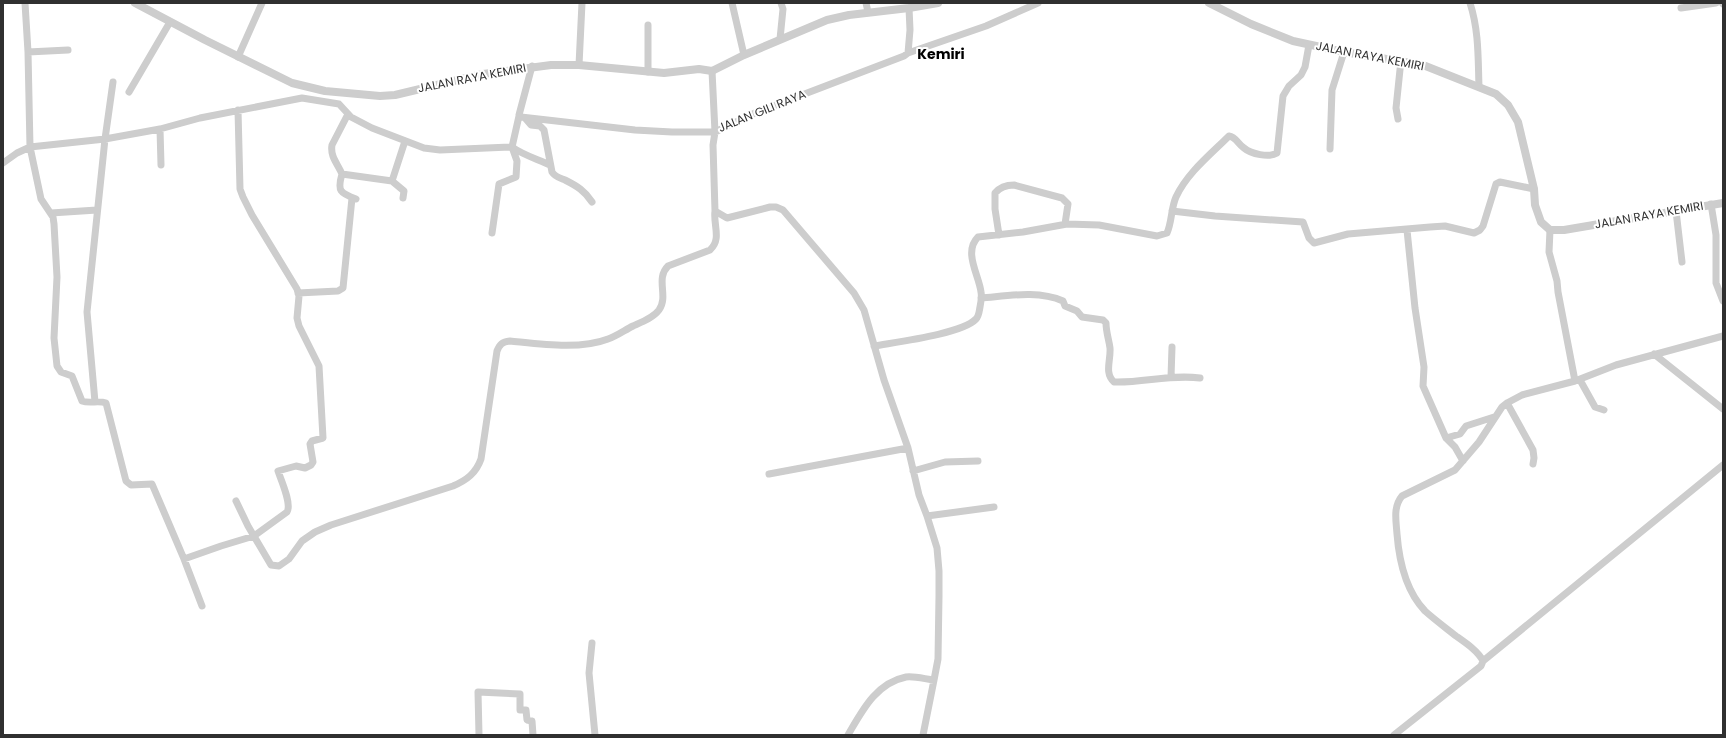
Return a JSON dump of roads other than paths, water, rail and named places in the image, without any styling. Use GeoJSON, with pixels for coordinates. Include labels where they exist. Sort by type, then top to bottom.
{"type":"FeatureCollection","features":[{"type":"Feature","properties":{"kind":"street"},"geometry":{"type":"LineString","coordinates":[[25,3],[28,52],[30,147],[41,199],[51,213],[54,224],[57,277],[54,338],[57,366],[61,372],[72,376],[82,401],[101,401],[106,403],[128,484],[152,484],[202,606]]}},
{"type":"Feature","properties":{"kind":"street","name":"JALAN RAYA KEMIRI"},"geometry":{"type":"LineString","coordinates":[[135,3],[280,78],[302,93],[325,91],[380,96],[395,95],[483,74],[532,66],[579,66],[664,73],[699,69],[712,71]]}},
{"type":"Feature","properties":{"kind":"street"},"geometry":{"type":"LineString","coordinates":[[238,57],[262,3]]}},
{"type":"Feature","properties":{"kind":"street"},"geometry":{"type":"LineString","coordinates":[[579,66],[582,3]]}},
{"type":"Feature","properties":{"kind":"street"},"geometry":{"type":"LineString","coordinates":[[732,3],[744,55]]}},
{"type":"Feature","properties":{"kind":"street"},"geometry":{"type":"LineString","coordinates":[[780,39],[783,10],[781,3]]}},
{"type":"Feature","properties":{"kind":"street"},"geometry":{"type":"LineString","coordinates":[[866,3],[868,12]]}},
{"type":"Feature","properties":{"kind":"street"},"geometry":{"type":"LineString","coordinates":[[236,501],[271,565],[279,566],[289,559],[302,541],[315,532],[331,525],[453,486],[469,477],[478,466],[480,459],[497,351],[500,344],[504,341],[510,341],[563,346],[603,340],[651,318],[661,306],[663,300],[662,274],[664,270],[668,266],[710,250],[715,245],[717,240],[714,211],[713,145],[715,132],[712,71],[780,39],[827,20],[849,14],[909,8],[938,3]]}},
{"type":"Feature","properties":{"kind":"street","name":"JALAN GILI RAYA"},"geometry":{"type":"LineString","coordinates":[[522,117],[635,130],[715,132],[755,113],[908,53],[986,26],[1038,3]]}},
{"type":"Feature","properties":{"kind":"street","name":"JALAN RAYA KEMIRI"},"geometry":{"type":"LineString","coordinates":[[1209,3],[1274,34],[1309,45],[1423,65],[1496,94],[1508,105],[1518,122],[1534,190],[1535,205],[1541,222],[1550,230],[1564,230],[1723,203]]}},
{"type":"Feature","properties":{"kind":"street"},"geometry":{"type":"LineString","coordinates":[[1470,3],[1475,19],[1478,37],[1479,87]]}},
{"type":"Feature","properties":{"kind":"street"},"geometry":{"type":"LineString","coordinates":[[1681,8],[1716,3]]}},
{"type":"Feature","properties":{"kind":"street"},"geometry":{"type":"LineString","coordinates":[[908,53],[910,30],[909,8]]}},
{"type":"Feature","properties":{"kind":"street"},"geometry":{"type":"LineString","coordinates":[[129,92],[170,22]]}},
{"type":"Feature","properties":{"kind":"street"},"geometry":{"type":"LineString","coordinates":[[648,25],[648,72]]}},
{"type":"Feature","properties":{"kind":"street"},"geometry":{"type":"LineString","coordinates":[[874,346],[952,330],[965,326],[976,319],[979,315],[981,298],[972,248],[978,237],[1065,224],[1099,225],[1157,236],[1167,233],[1176,198],[1181,188],[1200,165],[1229,136],[1236,139],[1244,148],[1255,153],[1270,155],[1277,154],[1283,96],[1289,86],[1301,75],[1305,67],[1309,45]]}},
{"type":"Feature","properties":{"kind":"street"},"geometry":{"type":"LineString","coordinates":[[28,52],[68,50]]}},
{"type":"Feature","properties":{"kind":"street"},"geometry":{"type":"LineString","coordinates":[[1330,148],[1332,90],[1344,52]]}},
{"type":"Feature","properties":{"kind":"street"},"geometry":{"type":"LineString","coordinates":[[1398,119],[1397,100],[1401,60]]}},
{"type":"Feature","properties":{"kind":"street"},"geometry":{"type":"LineString","coordinates":[[492,233],[498,186],[500,182],[516,177],[517,174],[517,161],[512,148],[522,117],[532,66]]}},
{"type":"Feature","properties":{"kind":"street"},"geometry":{"type":"LineString","coordinates":[[95,402],[87,312],[105,139],[113,82]]}},
{"type":"Feature","properties":{"kind":"street"},"geometry":{"type":"LineString","coordinates":[[3,163],[17,153],[30,147],[105,139],[160,129],[302,93],[339,104],[348,114],[379,132],[424,148],[440,150],[512,148],[519,153],[550,165]]}},
{"type":"Feature","properties":{"kind":"street"},"geometry":{"type":"LineString","coordinates":[[184,559],[254,536],[288,510],[286,496],[278,471],[296,466],[305,468],[311,465],[313,462],[310,444],[312,441],[323,438],[319,366],[299,326],[297,318],[298,293],[296,285],[252,215],[243,197],[240,178],[238,110]]}},
{"type":"Feature","properties":{"kind":"street"},"geometry":{"type":"LineString","coordinates":[[298,293],[338,291],[343,288],[355,199],[345,195],[341,190],[339,184],[342,174],[333,158],[331,150],[348,114]]}},
{"type":"Feature","properties":{"kind":"street"},"geometry":{"type":"LineString","coordinates":[[522,117],[531,125],[543,127],[550,165],[554,176],[578,187],[587,194],[592,202]]}},
{"type":"Feature","properties":{"kind":"street"},"geometry":{"type":"LineString","coordinates":[[160,129],[161,165]]}},
{"type":"Feature","properties":{"kind":"street"},"geometry":{"type":"LineString","coordinates":[[392,181],[405,141]]}},
{"type":"Feature","properties":{"kind":"street"},"geometry":{"type":"LineString","coordinates":[[342,174],[392,181],[404,191],[403,198]]}},
{"type":"Feature","properties":{"kind":"street"},"geometry":{"type":"LineString","coordinates":[[1172,211],[1215,216],[1303,222],[1309,238],[1314,243],[1348,234],[1445,226],[1474,233],[1482,228],[1496,184],[1500,182],[1534,190]]}},
{"type":"Feature","properties":{"kind":"street"},"geometry":{"type":"LineString","coordinates":[[998,235],[995,193],[998,189],[1006,185],[1014,185],[1062,198],[1068,204],[1065,224]]}},
{"type":"Feature","properties":{"kind":"street"},"geometry":{"type":"LineString","coordinates":[[1711,204],[1716,235],[1716,284],[1723,301]]}},
{"type":"Feature","properties":{"kind":"street"},"geometry":{"type":"LineString","coordinates":[[714,211],[727,218],[770,207],[776,207],[783,210],[854,293],[864,310],[884,380],[908,448],[919,495],[927,516],[936,548],[939,571],[938,659],[923,735]]}},
{"type":"Feature","properties":{"kind":"street"},"geometry":{"type":"LineString","coordinates":[[51,213],[97,210]]}},
{"type":"Feature","properties":{"kind":"street"},"geometry":{"type":"LineString","coordinates":[[1676,210],[1682,262]]}},
{"type":"Feature","properties":{"kind":"street"},"geometry":{"type":"LineString","coordinates":[[1407,230],[1414,308],[1424,367],[1423,386],[1446,438],[1455,447],[1462,461]]}},
{"type":"Feature","properties":{"kind":"street"},"geometry":{"type":"LineString","coordinates":[[1550,230],[1549,252],[1558,285],[1577,381],[1595,407],[1604,410]]}},
{"type":"Feature","properties":{"kind":"street"},"geometry":{"type":"LineString","coordinates":[[981,298],[1046,296],[1058,299],[1063,302],[1065,306],[1077,311],[1082,317],[1104,320],[1106,323],[1110,348],[1108,372],[1110,379],[1114,382],[1144,381],[1171,377],[1200,378]]}},
{"type":"Feature","properties":{"kind":"street"},"geometry":{"type":"LineString","coordinates":[[1483,661],[1476,652],[1425,610],[1414,596],[1405,574],[1399,552],[1396,511],[1397,502],[1402,496],[1455,470],[1479,442],[1494,417],[1506,403],[1522,395],[1577,381],[1616,365],[1723,336]]}},
{"type":"Feature","properties":{"kind":"street"},"geometry":{"type":"LineString","coordinates":[[1171,377],[1172,347]]}},
{"type":"Feature","properties":{"kind":"street"},"geometry":{"type":"LineString","coordinates":[[1654,354],[1723,409]]}},
{"type":"Feature","properties":{"kind":"street"},"geometry":{"type":"LineString","coordinates":[[1506,403],[1533,450],[1533,464]]}},
{"type":"Feature","properties":{"kind":"street"},"geometry":{"type":"LineString","coordinates":[[1446,438],[1460,434],[1466,426],[1494,417]]}},
{"type":"Feature","properties":{"kind":"street"},"geometry":{"type":"LineString","coordinates":[[769,474],[908,448]]}},
{"type":"Feature","properties":{"kind":"street"},"geometry":{"type":"LineString","coordinates":[[913,471],[945,462],[978,461]]}},
{"type":"Feature","properties":{"kind":"street"},"geometry":{"type":"LineString","coordinates":[[1394,735],[1481,666],[1483,661],[1723,465]]}},
{"type":"Feature","properties":{"kind":"street"},"geometry":{"type":"LineString","coordinates":[[927,516],[994,508]]}},
{"type":"Feature","properties":{"kind":"street"},"geometry":{"type":"LineString","coordinates":[[592,643],[589,673],[594,735]]}},
{"type":"Feature","properties":{"kind":"street"},"geometry":{"type":"LineString","coordinates":[[848,735],[871,699],[883,686],[907,677],[934,680]]}},
{"type":"Feature","properties":{"kind":"street"},"geometry":{"type":"LineString","coordinates":[[479,735],[478,692],[520,694],[520,710],[526,710],[527,720],[532,721],[533,735]]}},
{"type":"Feature","properties":{"kind":"district","name":"Kemiri"},"geometry":{"type":"Point","coordinates":[941,54]}}]}
